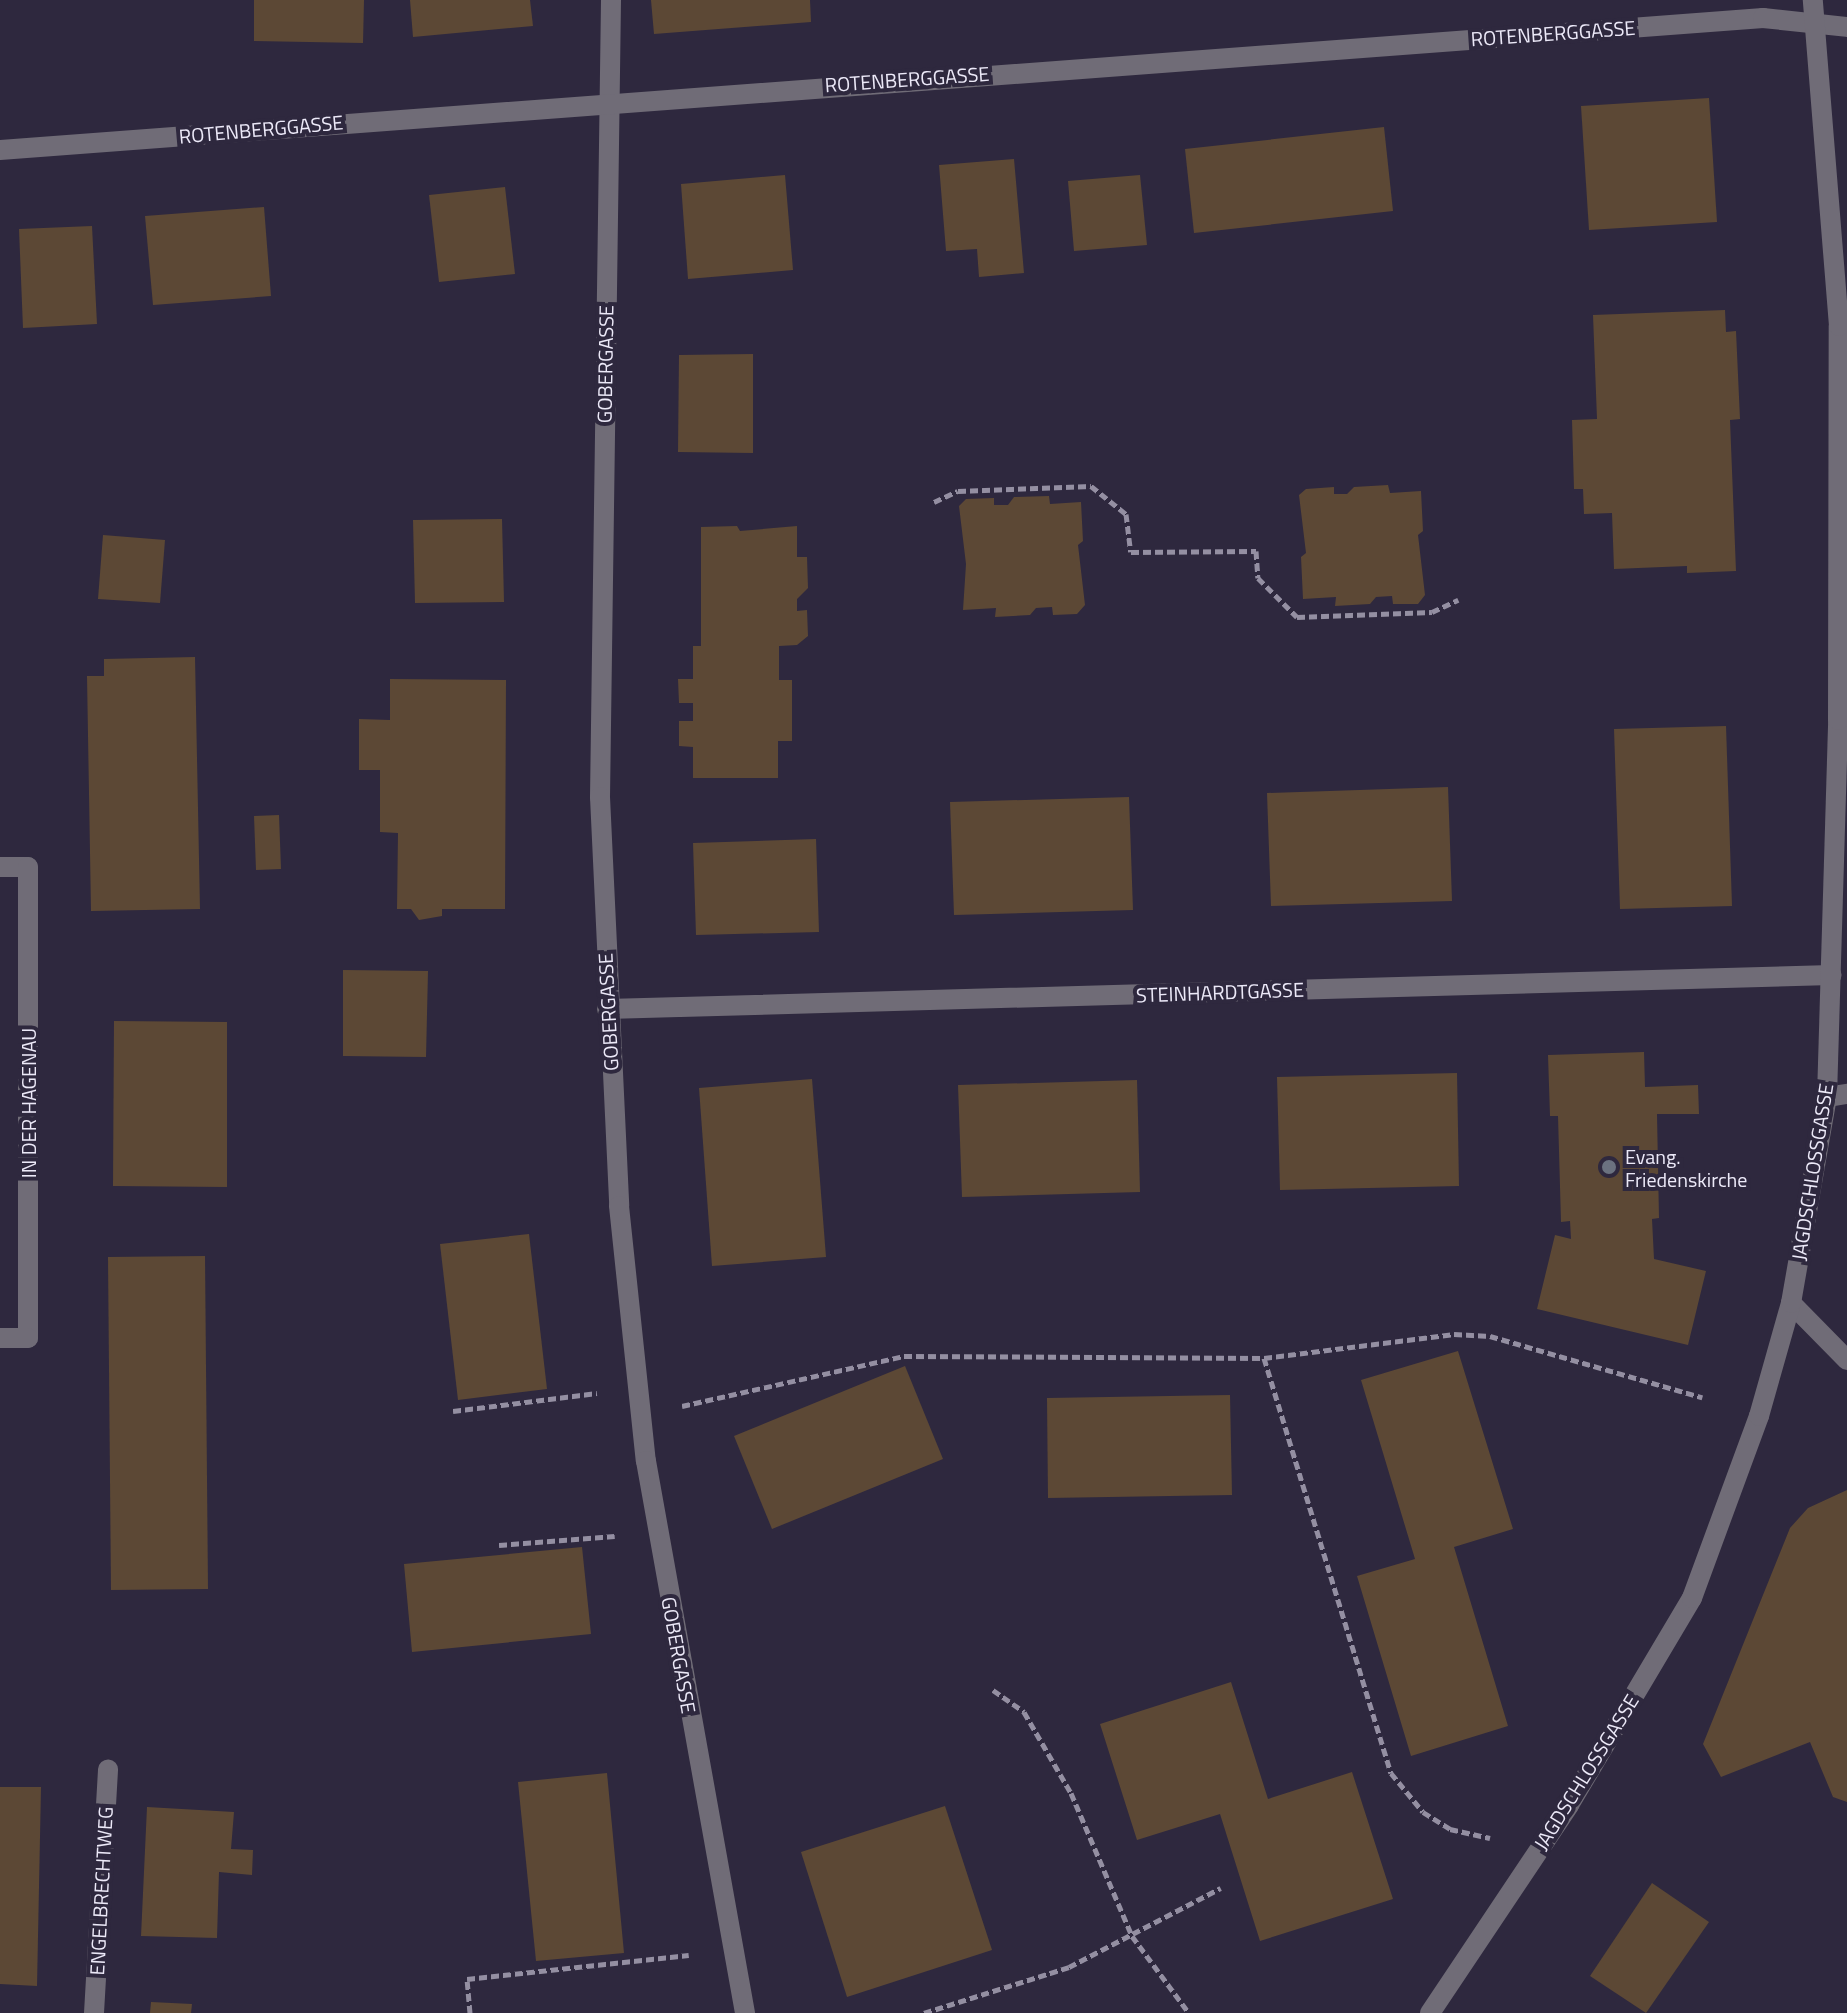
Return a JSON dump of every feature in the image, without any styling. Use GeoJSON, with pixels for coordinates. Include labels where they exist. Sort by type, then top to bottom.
{"type":"FeatureCollection","features":[{"type":"Feature","properties":{"kind":"street","name":"GOBERGASSE"},"geometry":{"type":"LineString","coordinates":[[611,0],[600,797],[607,1009],[619,1206],[646,1461],[745,2013]]}},
{"type":"Feature","properties":{"kind":"street","name":"JAGDSCHLOSSGASSE"},"geometry":{"type":"LineString","coordinates":[[1430,2013],[1569,1805],[1692,1598],[1759,1416],[1791,1303],[1837,1095],[1832,975],[1843,326],[1813,0]]}},
{"type":"Feature","properties":{"kind":"street","name":"ROTENBERGGASSE"},"geometry":{"type":"LineString","coordinates":[[0,150],[610,101],[1763,18],[1847,27]]}},
{"type":"Feature","properties":{"kind":"street"},"geometry":{"type":"LineString","coordinates":[[1839,495],[1847,560]]}},
{"type":"Feature","properties":{"kind":"street","name":"IN DER HAGENAU"},"geometry":{"type":"LineString","coordinates":[[0,867],[28,867],[28,1338],[0,1338]]}},
{"type":"Feature","properties":{"kind":"street","name":"STEINHARDTGASSE"},"geometry":{"type":"LineString","coordinates":[[607,1009],[1832,975]]}},
{"type":"Feature","properties":{"kind":"street"},"geometry":{"type":"LineString","coordinates":[[1791,1303],[1847,1360]]}},
{"type":"Feature","properties":{"kind":"street","name":"ENGELBRECHTWEG"},"geometry":{"type":"LineString","coordinates":[[94,2013],[108,1769]]}},
{"type":"Feature","properties":{"kind":"path"},"geometry":{"type":"LineString","coordinates":[[934,502],[958,491],[1091,486],[1126,514],[1131,552],[1256,551],[1258,578],[1297,617],[1432,612],[1458,600]]}},
{"type":"Feature","properties":{"kind":"path"},"geometry":{"type":"LineString","coordinates":[[682,1406],[904,1356],[1264,1358],[1454,1334],[1490,1336],[1702,1397]]}},
{"type":"Feature","properties":{"kind":"path"},"geometry":{"type":"LineString","coordinates":[[1264,1358],[1391,1773],[1423,1812],[1450,1829],[1490,1838]]}},
{"type":"Feature","properties":{"kind":"path"},"geometry":{"type":"LineString","coordinates":[[453,1411],[597,1393]]}},
{"type":"Feature","properties":{"kind":"path"},"geometry":{"type":"LineString","coordinates":[[499,1545],[615,1536]]}},
{"type":"Feature","properties":{"kind":"path"},"geometry":{"type":"LineString","coordinates":[[993,1690],[1024,1712],[1071,1793],[1132,1936],[1189,2013]]}},
{"type":"Feature","properties":{"kind":"path"},"geometry":{"type":"LineString","coordinates":[[924,2013],[1069,1967],[1221,1888]]}},
{"type":"Feature","properties":{"kind":"path"},"geometry":{"type":"LineString","coordinates":[[470,2013],[467,1979],[689,1955]]}},
{"type":"Feature","properties":{"kind":"building"},"geometry":{"type":"Polygon","coordinates":[[[254,0],[364,0],[363,43],[254,41],[254,0]]]}},
{"type":"Feature","properties":{"kind":"building"},"geometry":{"type":"Polygon","coordinates":[[[410,0],[530,0],[533,26],[413,37],[410,0]]]}},
{"type":"Feature","properties":{"kind":"building"},"geometry":{"type":"Polygon","coordinates":[[[651,0],[810,0],[811,22],[654,34],[651,0]]]}},
{"type":"Feature","properties":{"kind":"building"},"geometry":{"type":"Polygon","coordinates":[[[1709,98],[1717,222],[1589,230],[1581,106],[1709,98]]]}},
{"type":"Feature","properties":{"kind":"building"},"geometry":{"type":"Polygon","coordinates":[[[1384,127],[1393,211],[1194,233],[1185,149],[1384,127]]]}},
{"type":"Feature","properties":{"kind":"building"},"geometry":{"type":"Polygon","coordinates":[[[1014,159],[1024,273],[979,277],[977,249],[946,251],[939,165],[1014,159]]]}},
{"type":"Feature","properties":{"kind":"building"},"geometry":{"type":"Polygon","coordinates":[[[785,175],[793,270],[688,279],[681,184],[785,175]]]}},
{"type":"Feature","properties":{"kind":"building"},"geometry":{"type":"Polygon","coordinates":[[[1140,175],[1147,245],[1074,251],[1068,181],[1140,175]]]}},
{"type":"Feature","properties":{"kind":"building"},"geometry":{"type":"Polygon","coordinates":[[[505,187],[515,274],[439,282],[429,195],[505,187]]]}},
{"type":"Feature","properties":{"kind":"building"},"geometry":{"type":"Polygon","coordinates":[[[264,207],[271,296],[153,305],[145,216],[264,207]]]}},
{"type":"Feature","properties":{"kind":"building"},"geometry":{"type":"Polygon","coordinates":[[[92,226],[97,324],[23,328],[19,229],[92,226]]]}},
{"type":"Feature","properties":{"kind":"building"},"geometry":{"type":"Polygon","coordinates":[[[1725,310],[1726,332],[1736,331],[1740,419],[1730,420],[1736,571],[1687,573],[1687,566],[1614,569],[1612,513],[1584,514],[1583,489],[1574,489],[1572,420],[1597,419],[1593,315],[1725,310]]]}},
{"type":"Feature","properties":{"kind":"building"},"geometry":{"type":"Polygon","coordinates":[[[753,354],[753,453],[678,452],[679,355],[753,354]]]}},
{"type":"Feature","properties":{"kind":"building"},"geometry":{"type":"Polygon","coordinates":[[[1388,485],[1390,493],[1421,491],[1423,531],[1418,535],[1425,595],[1418,604],[1393,604],[1392,596],[1376,597],[1370,604],[1335,606],[1336,597],[1303,599],[1301,557],[1306,553],[1299,495],[1306,489],[1334,487],[1334,494],[1347,494],[1354,487],[1388,485]]]}},
{"type":"Feature","properties":{"kind":"building"},"geometry":{"type":"Polygon","coordinates":[[[1049,496],[1050,504],[1081,502],[1083,541],[1078,545],[1085,605],[1077,614],[1053,615],[1052,607],[1036,608],[1030,615],[995,617],[996,608],[963,610],[966,564],[959,506],[966,499],[994,498],[994,505],[1008,505],[1014,497],[1049,496]]]}},
{"type":"Feature","properties":{"kind":"building"},"geometry":{"type":"Polygon","coordinates":[[[502,519],[504,602],[415,603],[413,520],[502,519]]]}},
{"type":"Feature","properties":{"kind":"building"},"geometry":{"type":"Polygon","coordinates":[[[737,526],[740,531],[797,526],[797,557],[807,557],[808,588],[797,599],[797,611],[807,610],[808,636],[797,645],[779,646],[779,680],[792,680],[792,741],[778,741],[778,778],[693,778],[693,747],[679,746],[679,721],[693,721],[693,703],[679,703],[678,679],[693,679],[693,646],[701,646],[701,527],[737,526]]]}},
{"type":"Feature","properties":{"kind":"building"},"geometry":{"type":"Polygon","coordinates":[[[103,535],[165,540],[160,603],[98,599],[103,535]]]}},
{"type":"Feature","properties":{"kind":"building"},"geometry":{"type":"Polygon","coordinates":[[[195,657],[200,909],[91,911],[87,676],[104,676],[104,659],[195,657]]]}},
{"type":"Feature","properties":{"kind":"building"},"geometry":{"type":"Polygon","coordinates":[[[390,679],[506,680],[505,909],[442,909],[442,916],[419,920],[411,909],[397,909],[398,833],[380,832],[380,770],[359,770],[359,719],[390,720],[390,679]]]}},
{"type":"Feature","properties":{"kind":"building"},"geometry":{"type":"Polygon","coordinates":[[[1726,726],[1732,906],[1620,909],[1614,729],[1726,726]]]}},
{"type":"Feature","properties":{"kind":"building"},"geometry":{"type":"Polygon","coordinates":[[[1448,787],[1452,901],[1271,906],[1267,793],[1448,787]]]}},
{"type":"Feature","properties":{"kind":"building"},"geometry":{"type":"Polygon","coordinates":[[[1129,797],[1133,910],[954,915],[950,802],[1129,797]]]}},
{"type":"Feature","properties":{"kind":"building"},"geometry":{"type":"Polygon","coordinates":[[[279,815],[281,869],[256,870],[254,816],[279,815]]]}},
{"type":"Feature","properties":{"kind":"building"},"geometry":{"type":"Polygon","coordinates":[[[816,839],[819,932],[696,935],[693,843],[816,839]]]}},
{"type":"Feature","properties":{"kind":"building"},"geometry":{"type":"Polygon","coordinates":[[[343,970],[428,971],[426,1057],[343,1056],[343,970]]]}},
{"type":"Feature","properties":{"kind":"building"},"geometry":{"type":"Polygon","coordinates":[[[114,1021],[227,1022],[227,1187],[113,1186],[114,1021]]]}},
{"type":"Feature","properties":{"kind":"building"},"geometry":{"type":"Polygon","coordinates":[[[1644,1052],[1645,1087],[1698,1085],[1699,1114],[1657,1114],[1659,1218],[1652,1219],[1654,1259],[1706,1271],[1688,1345],[1537,1309],[1555,1235],[1571,1239],[1570,1221],[1561,1222],[1558,1116],[1550,1116],[1548,1055],[1644,1052]]]}},
{"type":"Feature","properties":{"kind":"building"},"geometry":{"type":"Polygon","coordinates":[[[1457,1073],[1459,1186],[1280,1190],[1277,1077],[1457,1073]]]}},
{"type":"Feature","properties":{"kind":"building"},"geometry":{"type":"Polygon","coordinates":[[[812,1079],[826,1257],[712,1266],[699,1088],[812,1079]]]}},
{"type":"Feature","properties":{"kind":"building"},"geometry":{"type":"Polygon","coordinates":[[[1137,1080],[1140,1192],[962,1197],[958,1085],[1137,1080]]]}},
{"type":"Feature","properties":{"kind":"building"},"geometry":{"type":"Polygon","coordinates":[[[529,1234],[547,1389],[458,1400],[440,1244],[529,1234]]]}},
{"type":"Feature","properties":{"kind":"building"},"geometry":{"type":"Polygon","coordinates":[[[205,1256],[208,1589],[111,1590],[108,1257],[205,1256]]]}},
{"type":"Feature","properties":{"kind":"building"},"geometry":{"type":"Polygon","coordinates":[[[1458,1351],[1513,1529],[1454,1547],[1508,1726],[1411,1756],[1357,1576],[1415,1559],[1361,1380],[1458,1351]]]}},
{"type":"Feature","properties":{"kind":"building"},"geometry":{"type":"Polygon","coordinates":[[[905,1366],[943,1459],[772,1529],[734,1436],[905,1366]]]}},
{"type":"Feature","properties":{"kind":"building"},"geometry":{"type":"Polygon","coordinates":[[[1230,1395],[1232,1495],[1048,1498],[1047,1398],[1230,1395]]]}},
{"type":"Feature","properties":{"kind":"building"},"geometry":{"type":"Polygon","coordinates":[[[1847,1490],[1847,1802],[1833,1797],[1810,1742],[1721,1777],[1703,1744],[1790,1528],[1808,1508],[1847,1490]]]}},
{"type":"Feature","properties":{"kind":"building"},"geometry":{"type":"Polygon","coordinates":[[[582,1547],[591,1634],[412,1652],[404,1564],[582,1547]]]}},
{"type":"Feature","properties":{"kind":"building"},"geometry":{"type":"Polygon","coordinates":[[[1231,1682],[1268,1799],[1352,1772],[1393,1899],[1260,1941],[1220,1814],[1137,1840],[1100,1724],[1231,1682]]]}},
{"type":"Feature","properties":{"kind":"building"},"geometry":{"type":"Polygon","coordinates":[[[607,1773],[624,1953],[536,1961],[518,1782],[607,1773]]]}},
{"type":"Feature","properties":{"kind":"building"},"geometry":{"type":"Polygon","coordinates":[[[0,1787],[41,1787],[37,1986],[0,1984],[0,1787]]]}},
{"type":"Feature","properties":{"kind":"building"},"geometry":{"type":"Polygon","coordinates":[[[945,1806],[992,1950],[847,1997],[801,1852],[945,1806]]]}},
{"type":"Feature","properties":{"kind":"building"},"geometry":{"type":"Polygon","coordinates":[[[147,1807],[234,1812],[231,1849],[253,1850],[252,1875],[219,1872],[217,1938],[141,1936],[147,1807]]]}},
{"type":"Feature","properties":{"kind":"building"},"geometry":{"type":"Polygon","coordinates":[[[1652,1883],[1709,1922],[1646,2013],[1590,1976],[1652,1883]]]}},
{"type":"Feature","properties":{"kind":"building"},"geometry":{"type":"Polygon","coordinates":[[[151,2002],[192,2004],[191,2013],[150,2013],[151,2002]]]}},
{"type":"Feature","properties":{"kind":"place","name":"Evang. Friedenskirche"},"geometry":{"type":"Point","coordinates":[1609,1167]}}]}
